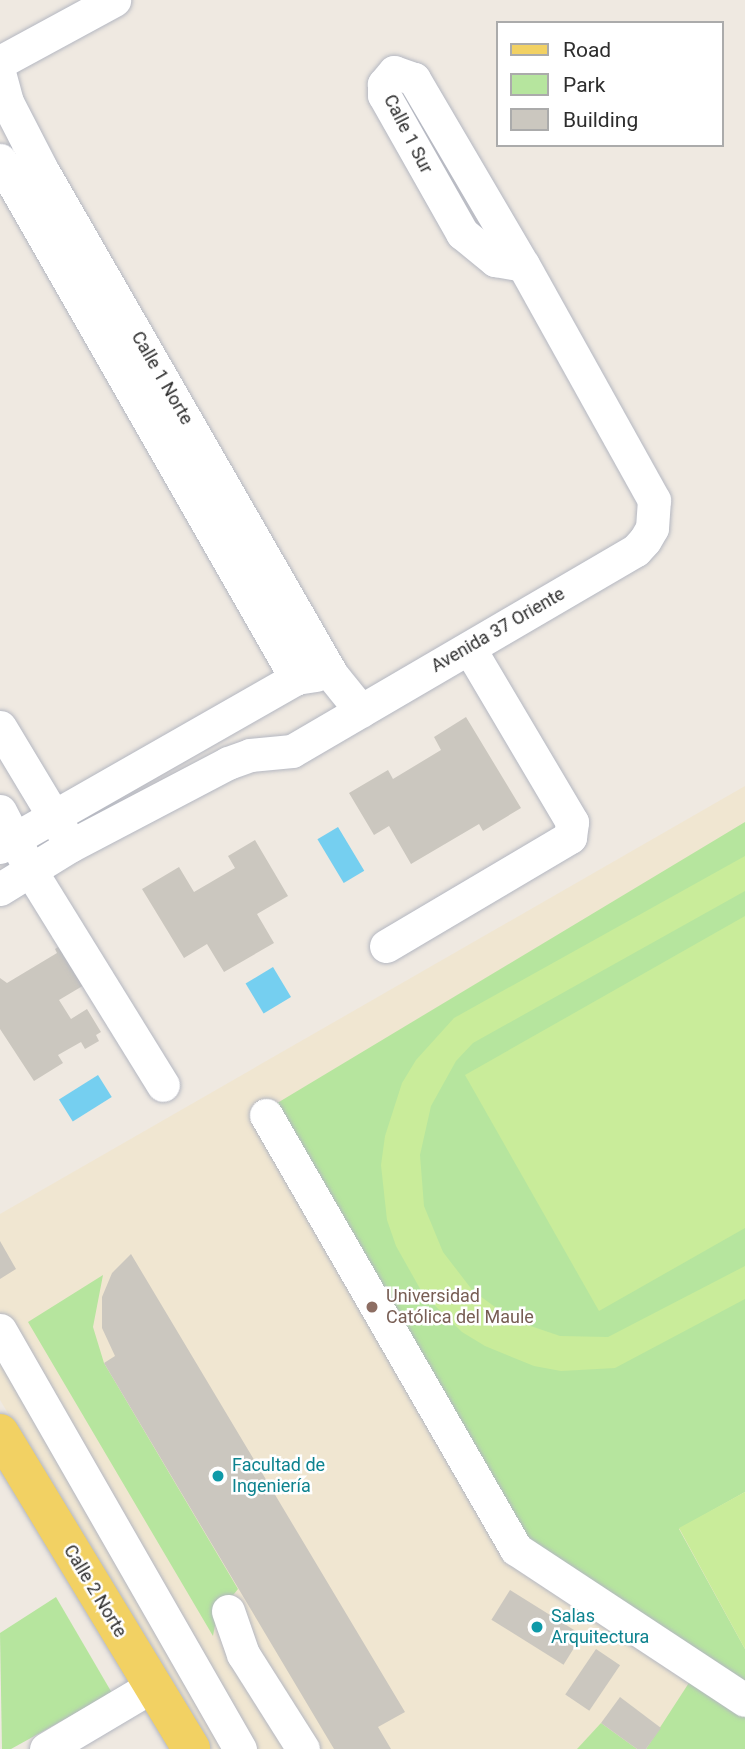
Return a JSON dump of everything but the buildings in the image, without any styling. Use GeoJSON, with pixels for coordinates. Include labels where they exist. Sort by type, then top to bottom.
{"type":"FeatureCollection","features":[{"type":"Feature","properties":{"kind":"main road","name":"Calle 2 Norte"},"geometry":{"type":"LineString","coordinates":[[0,1433],[191,1749]]}},
{"type":"Feature","properties":{"kind":"street"},"geometry":{"type":"LineString","coordinates":[[0,39],[66,0]]}},
{"type":"Feature","properties":{"kind":"street"},"geometry":{"type":"LineString","coordinates":[[0,62],[114,0]]}},
{"type":"Feature","properties":{"kind":"street","name":"Calle 1 Sur"},"geometry":{"type":"LineString","coordinates":[[523,265],[495,260],[462,233],[384,95],[384,84],[394,72],[414,79],[523,265],[654,500],[652,528],[636,550]]}},
{"type":"Feature","properties":{"kind":"street","name":"Calle 1 Norte"},"geometry":{"type":"LineString","coordinates":[[0,76],[7,102],[42,170],[332,675]]}},
{"type":"Feature","properties":{"kind":"street","name":"Calle 1 Norte"},"geometry":{"type":"LineString","coordinates":[[0,160],[296,678]]}},
{"type":"Feature","properties":{"kind":"street","name":"Avenida 37 Oriente"},"geometry":{"type":"LineString","coordinates":[[4,832],[63,832],[250,755],[292,751],[636,550]]}},
{"type":"Feature","properties":{"kind":"street"},"geometry":{"type":"LineString","coordinates":[[386,946],[570,837],[572,822],[469,648]]}},
{"type":"Feature","properties":{"kind":"street"},"geometry":{"type":"LineString","coordinates":[[332,675],[360,711]]}},
{"type":"Feature","properties":{"kind":"street","name":"Avenida 37 Oriente"},"geometry":{"type":"LineString","coordinates":[[0,889],[32,873],[63,832],[207,733],[296,678],[332,675]]}},
{"type":"Feature","properties":{"kind":"street"},"geometry":{"type":"LineString","coordinates":[[0,727],[63,832]]}},
{"type":"Feature","properties":{"kind":"street"},"geometry":{"type":"LineString","coordinates":[[207,733],[228,764]]}},
{"type":"Feature","properties":{"kind":"street"},"geometry":{"type":"LineString","coordinates":[[4,832],[163,1084]]}},
{"type":"Feature","properties":{"kind":"street"},"geometry":{"type":"LineString","coordinates":[[266,1115],[516,1549],[745,1700]]}},
{"type":"Feature","properties":{"kind":"street"},"geometry":{"type":"LineString","coordinates":[[0,1330],[240,1749]]}},
{"type":"Feature","properties":{"kind":"street"},"geometry":{"type":"LineString","coordinates":[[228,1611],[243,1654],[303,1749]]}},
{"type":"Feature","properties":{"kind":"street"},"geometry":{"type":"LineString","coordinates":[[46,1749],[152,1686]]}},
{"type":"Feature","properties":{"kind":"shaded area","name":"Universidad Católica del Maule"},"geometry":{"type":"Polygon","coordinates":[[[745,786],[745,1749],[211,1749],[0,1400],[0,1214],[745,786]]]}},
{"type":"Feature","properties":{"kind":"green space"},"geometry":{"type":"Polygon","coordinates":[[[745,822],[745,1492],[679,1529],[745,1649],[745,1749],[646,1749],[696,1672],[513,1553],[259,1114],[745,822]]]}},
{"type":"Feature","properties":{"kind":"green space"},"geometry":{"type":"Polygon","coordinates":[[[745,856],[745,891],[473,1043],[456,1061],[431,1106],[420,1155],[424,1206],[443,1252],[473,1291],[513,1320],[560,1336],[608,1337],[745,1266],[745,1299],[615,1368],[561,1371],[534,1366],[485,1346],[462,1332],[423,1294],[396,1246],[387,1220],[381,1165],[385,1136],[402,1083],[416,1060],[454,1018],[745,856]]]}},
{"type":"Feature","properties":{"kind":"green space","name":"Universidad Católica del Maule"},"geometry":{"type":"Polygon","coordinates":[[[745,916],[745,1228],[599,1311],[465,1075],[745,916]]]}},
{"type":"Feature","properties":{"kind":"green space"},"geometry":{"type":"Polygon","coordinates":[[[103,1275],[93,1327],[104,1363],[238,1589],[217,1615],[213,1636],[28,1322],[103,1275]]]}},
{"type":"Feature","properties":{"kind":"green space"},"geometry":{"type":"Polygon","coordinates":[[[745,1492],[745,1649],[679,1528],[745,1492]]]}},
{"type":"Feature","properties":{"kind":"green space"},"geometry":{"type":"Polygon","coordinates":[[[56,1597],[112,1693],[11,1749],[2,1749],[0,1633],[56,1597]]]}},
{"type":"Feature","properties":{"kind":"green space"},"geometry":{"type":"Polygon","coordinates":[[[601,1723],[637,1749],[577,1749],[601,1723]]]}},
{"type":"Feature","properties":{"kind":"water"},"geometry":{"type":"Polygon","coordinates":[[[338,827],[364,871],[344,883],[317,839],[338,827]]]}},
{"type":"Feature","properties":{"kind":"water"},"geometry":{"type":"Polygon","coordinates":[[[273,967],[291,997],[264,1013],[246,983],[273,967]]]}},
{"type":"Feature","properties":{"kind":"water"},"geometry":{"type":"Polygon","coordinates":[[[98,1075],[112,1097],[73,1121],[59,1099],[98,1075]]]}},
{"type":"Feature","properties":{"kind":"place","name":"Universidad Católica del Maule"},"geometry":{"type":"Point","coordinates":[372,1307]}},
{"type":"Feature","properties":{"kind":"place","name":"Facultad de Ingeniería"},"geometry":{"type":"Point","coordinates":[218,1476]}},
{"type":"Feature","properties":{"kind":"place","name":"Salas Arquitectura"},"geometry":{"type":"Point","coordinates":[537,1627]}}]}
